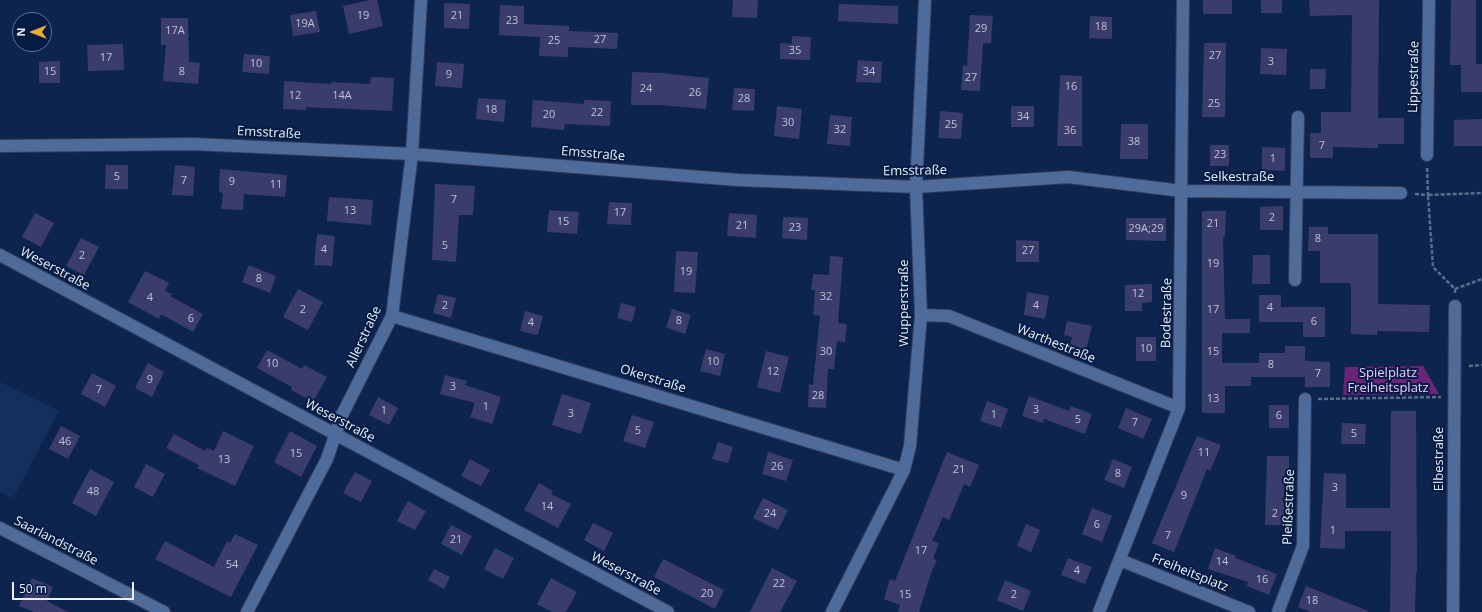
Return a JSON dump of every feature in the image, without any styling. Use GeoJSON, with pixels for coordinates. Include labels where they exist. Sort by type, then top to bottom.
{"type":"FeatureCollection","features":[{"type":"Feature","properties":{"kind":"street","name":"Allerstraße"},"geometry":{"type":"LineString","coordinates":[[247,612],[327,459],[342,415],[392,316],[412,154],[421,0]]}},
{"type":"Feature","properties":{"kind":"street","name":"Wupperstraße"},"geometry":{"type":"LineString","coordinates":[[832,612],[904,470],[910,446],[921,315],[916,187],[925,0]]}},
{"type":"Feature","properties":{"kind":"street","name":"Bodestraße"},"geometry":{"type":"LineString","coordinates":[[1100,612],[1179,408],[1183,0]]}},
{"type":"Feature","properties":{"kind":"street","name":"Lippestraße"},"geometry":{"type":"LineString","coordinates":[[1426,155],[1429,0]]}},
{"type":"Feature","properties":{"kind":"street"},"geometry":{"type":"LineString","coordinates":[[1295,280],[1298,117]]}},
{"type":"Feature","properties":{"kind":"street","name":"Emsstraße"},"geometry":{"type":"LineString","coordinates":[[0,146],[193,144],[412,154],[738,180],[916,187],[1068,177],[1182,191]]}},
{"type":"Feature","properties":{"kind":"street","name":"Selkestraße"},"geometry":{"type":"LineString","coordinates":[[1182,191],[1401,193]]}},
{"type":"Feature","properties":{"kind":"street","name":"Weserstraße"},"geometry":{"type":"LineString","coordinates":[[0,255],[668,612]]}},
{"type":"Feature","properties":{"kind":"street","name":"Elbestraße"},"geometry":{"type":"LineString","coordinates":[[1453,612],[1454,306]]}},
{"type":"Feature","properties":{"kind":"street","name":"Warthestraße"},"geometry":{"type":"LineString","coordinates":[[921,315],[949,316],[1179,408]]}},
{"type":"Feature","properties":{"kind":"street","name":"Okerstraße"},"geometry":{"type":"LineString","coordinates":[[392,316],[904,470]]}},
{"type":"Feature","properties":{"kind":"street","name":"Pleißestraße"},"geometry":{"type":"LineString","coordinates":[[1278,612],[1303,546],[1305,399]]}},
{"type":"Feature","properties":{"kind":"street","name":"Saarlandstraße"},"geometry":{"type":"LineString","coordinates":[[0,528],[164,612]]}},
{"type":"Feature","properties":{"kind":"street","name":"Freiheitsplatz"},"geometry":{"type":"LineString","coordinates":[[1120,560],[1249,612]]}},
{"type":"Feature","properties":{"kind":"path"},"geometry":{"type":"LineString","coordinates":[[1426,155],[1433,267],[1455,289],[1482,279]]}},
{"type":"Feature","properties":{"kind":"path"},"geometry":{"type":"LineString","coordinates":[[1428,195],[1482,193]]}},
{"type":"Feature","properties":{"kind":"path"},"geometry":{"type":"LineString","coordinates":[[1305,399],[1453,397]]}},
{"type":"Feature","properties":{"kind":"shaded area"},"geometry":{"type":"Polygon","coordinates":[[[0,382],[59,411],[13,498],[0,492],[0,382]]]}},
{"type":"Feature","properties":{"kind":"green space","name":"Spielplatz Freiheitsplatz"},"geometry":{"type":"Polygon","coordinates":[[[1423,366],[1439,394],[1343,395],[1345,367],[1423,366]]]}},
{"type":"Feature","properties":{"kind":"building"},"geometry":{"type":"Polygon","coordinates":[[[370,0],[377,0],[383,26],[349,34],[343,6],[370,0]]]}},
{"type":"Feature","properties":{"kind":"building"},"geometry":{"type":"Polygon","coordinates":[[[733,0],[758,0],[757,18],[732,17],[733,0]]]}},
{"type":"Feature","properties":{"kind":"building"},"geometry":{"type":"Polygon","coordinates":[[[1203,0],[1232,0],[1232,14],[1203,14],[1203,0]]]}},
{"type":"Feature","properties":{"kind":"building"},"geometry":{"type":"Polygon","coordinates":[[[1261,0],[1282,0],[1282,13],[1261,13],[1261,0]]]}},
{"type":"Feature","properties":{"kind":"building"},"geometry":{"type":"Polygon","coordinates":[[[1309,0],[1379,0],[1378,118],[1404,118],[1404,144],[1378,144],[1378,148],[1333,147],[1333,158],[1310,158],[1310,133],[1321,133],[1321,112],[1351,112],[1352,15],[1310,16],[1309,0]]]}},
{"type":"Feature","properties":{"kind":"building"},"geometry":{"type":"Polygon","coordinates":[[[1451,0],[1476,0],[1476,64],[1482,64],[1482,92],[1461,92],[1461,65],[1450,65],[1451,0]]]}},
{"type":"Feature","properties":{"kind":"building"},"geometry":{"type":"Polygon","coordinates":[[[444,3],[470,4],[469,29],[444,28],[444,3]]]}},
{"type":"Feature","properties":{"kind":"building"},"geometry":{"type":"Polygon","coordinates":[[[839,4],[898,6],[898,24],[838,21],[839,4]]]}},
{"type":"Feature","properties":{"kind":"building"},"geometry":{"type":"Polygon","coordinates":[[[500,5],[524,6],[524,24],[569,26],[569,31],[618,33],[617,49],[568,47],[568,57],[539,56],[540,37],[499,35],[500,5]]]}},
{"type":"Feature","properties":{"kind":"building"},"geometry":{"type":"Polygon","coordinates":[[[316,11],[320,32],[293,36],[290,15],[316,11]]]}},
{"type":"Feature","properties":{"kind":"building"},"geometry":{"type":"Polygon","coordinates":[[[970,15],[993,16],[991,43],[983,43],[980,91],[961,90],[963,65],[967,66],[970,15]]]}},
{"type":"Feature","properties":{"kind":"building"},"geometry":{"type":"Polygon","coordinates":[[[1090,16],[1112,17],[1112,39],[1089,38],[1090,16]]]}},
{"type":"Feature","properties":{"kind":"building"},"geometry":{"type":"Polygon","coordinates":[[[161,18],[188,18],[189,62],[200,63],[198,84],[163,81],[166,45],[161,45],[161,18]]]}},
{"type":"Feature","properties":{"kind":"building"},"geometry":{"type":"Polygon","coordinates":[[[792,36],[811,37],[810,60],[780,59],[780,43],[792,44],[792,36]]]}},
{"type":"Feature","properties":{"kind":"building"},"geometry":{"type":"Polygon","coordinates":[[[1204,43],[1226,43],[1225,117],[1202,117],[1204,43]]]}},
{"type":"Feature","properties":{"kind":"building"},"geometry":{"type":"Polygon","coordinates":[[[123,44],[124,70],[88,71],[87,45],[123,44]]]}},
{"type":"Feature","properties":{"kind":"building"},"geometry":{"type":"Polygon","coordinates":[[[1261,48],[1287,49],[1286,75],[1260,74],[1261,48]]]}},
{"type":"Feature","properties":{"kind":"building"},"geometry":{"type":"Polygon","coordinates":[[[244,54],[270,56],[269,74],[242,72],[244,54]]]}},
{"type":"Feature","properties":{"kind":"building"},"geometry":{"type":"Polygon","coordinates":[[[858,60],[882,62],[881,83],[856,82],[858,60]]]}},
{"type":"Feature","properties":{"kind":"building"},"geometry":{"type":"Polygon","coordinates":[[[60,61],[60,83],[39,83],[39,62],[60,61]]]}},
{"type":"Feature","properties":{"kind":"building"},"geometry":{"type":"Polygon","coordinates":[[[437,62],[464,64],[462,88],[435,86],[437,62]]]}},
{"type":"Feature","properties":{"kind":"building"},"geometry":{"type":"Polygon","coordinates":[[[1310,69],[1326,69],[1325,89],[1310,89],[1310,69]]]}},
{"type":"Feature","properties":{"kind":"building"},"geometry":{"type":"Polygon","coordinates":[[[632,72],[661,73],[709,78],[706,109],[660,105],[631,105],[632,72]]]}},
{"type":"Feature","properties":{"kind":"building"},"geometry":{"type":"Polygon","coordinates":[[[1060,75],[1082,76],[1082,146],[1057,146],[1060,75]]]}},
{"type":"Feature","properties":{"kind":"building"},"geometry":{"type":"Polygon","coordinates":[[[371,77],[394,78],[392,111],[306,107],[306,110],[283,109],[284,81],[331,84],[331,82],[370,84],[371,77]]]}},
{"type":"Feature","properties":{"kind":"building"},"geometry":{"type":"Polygon","coordinates":[[[734,88],[755,89],[754,111],[732,110],[734,88]]]}},
{"type":"Feature","properties":{"kind":"building"},"geometry":{"type":"Polygon","coordinates":[[[478,98],[506,100],[504,122],[476,119],[478,98]]]}},
{"type":"Feature","properties":{"kind":"building"},"geometry":{"type":"Polygon","coordinates":[[[533,100],[584,104],[584,100],[611,101],[610,126],[565,124],[564,130],[531,127],[533,100]]]}},
{"type":"Feature","properties":{"kind":"building"},"geometry":{"type":"Polygon","coordinates":[[[777,106],[802,109],[799,139],[774,136],[777,106]]]}},
{"type":"Feature","properties":{"kind":"building"},"geometry":{"type":"Polygon","coordinates":[[[1011,106],[1034,106],[1034,127],[1011,127],[1011,106]]]}},
{"type":"Feature","properties":{"kind":"building"},"geometry":{"type":"Polygon","coordinates":[[[940,111],[963,113],[961,139],[938,138],[940,111]]]}},
{"type":"Feature","properties":{"kind":"building"},"geometry":{"type":"Polygon","coordinates":[[[830,115],[852,117],[850,146],[827,144],[830,115]]]}},
{"type":"Feature","properties":{"kind":"building"},"geometry":{"type":"Polygon","coordinates":[[[1482,119],[1482,146],[1454,146],[1454,120],[1482,119]]]}},
{"type":"Feature","properties":{"kind":"building"},"geometry":{"type":"Polygon","coordinates":[[[1121,124],[1148,124],[1148,159],[1120,159],[1121,124]]]}},
{"type":"Feature","properties":{"kind":"building"},"geometry":{"type":"Polygon","coordinates":[[[1210,145],[1229,145],[1229,166],[1210,166],[1210,145]]]}},
{"type":"Feature","properties":{"kind":"building"},"geometry":{"type":"Polygon","coordinates":[[[1262,147],[1285,148],[1285,171],[1262,170],[1262,147]]]}},
{"type":"Feature","properties":{"kind":"building"},"geometry":{"type":"Polygon","coordinates":[[[106,165],[128,165],[128,189],[105,189],[106,165]]]}},
{"type":"Feature","properties":{"kind":"building"},"geometry":{"type":"Polygon","coordinates":[[[175,165],[195,167],[193,196],[172,195],[175,165]]]}},
{"type":"Feature","properties":{"kind":"building"},"geometry":{"type":"Polygon","coordinates":[[[220,169],[287,175],[285,197],[244,194],[243,210],[221,209],[223,193],[219,192],[220,169]]]}},
{"type":"Feature","properties":{"kind":"building"},"geometry":{"type":"Polygon","coordinates":[[[435,184],[475,186],[473,215],[459,215],[456,262],[432,260],[435,184]]]}},
{"type":"Feature","properties":{"kind":"building"},"geometry":{"type":"Polygon","coordinates":[[[329,197],[373,200],[371,225],[327,221],[329,197]]]}},
{"type":"Feature","properties":{"kind":"building"},"geometry":{"type":"Polygon","coordinates":[[[609,202],[632,203],[631,225],[607,224],[609,202]]]}},
{"type":"Feature","properties":{"kind":"building"},"geometry":{"type":"Polygon","coordinates":[[[1283,206],[1283,230],[1260,230],[1260,207],[1283,206]]]}},
{"type":"Feature","properties":{"kind":"building"},"geometry":{"type":"Polygon","coordinates":[[[549,210],[579,212],[577,234],[547,232],[549,210]]]}},
{"type":"Feature","properties":{"kind":"building"},"geometry":{"type":"Polygon","coordinates":[[[1202,211],[1226,211],[1225,237],[1223,237],[1225,319],[1250,319],[1250,333],[1222,333],[1222,363],[1259,363],[1259,353],[1285,353],[1285,346],[1305,346],[1305,361],[1330,362],[1330,387],[1305,387],[1305,377],[1251,377],[1251,386],[1225,386],[1225,413],[1202,413],[1202,211]]]}},
{"type":"Feature","properties":{"kind":"building"},"geometry":{"type":"Polygon","coordinates":[[[35,213],[54,223],[41,247],[22,237],[35,213]]]}},
{"type":"Feature","properties":{"kind":"building"},"geometry":{"type":"Polygon","coordinates":[[[729,213],[757,215],[756,238],[727,236],[729,213]]]}},
{"type":"Feature","properties":{"kind":"building"},"geometry":{"type":"Polygon","coordinates":[[[783,217],[808,218],[807,240],[782,238],[783,217]]]}},
{"type":"Feature","properties":{"kind":"building"},"geometry":{"type":"Polygon","coordinates":[[[1126,218],[1166,218],[1166,241],[1126,240],[1126,218]]]}},
{"type":"Feature","properties":{"kind":"building"},"geometry":{"type":"Polygon","coordinates":[[[1309,227],[1328,227],[1328,234],[1378,234],[1378,304],[1430,305],[1429,332],[1377,331],[1377,335],[1351,334],[1350,283],[1320,283],[1320,251],[1308,251],[1309,227]]]}},
{"type":"Feature","properties":{"kind":"building"},"geometry":{"type":"Polygon","coordinates":[[[317,234],[335,236],[332,266],[314,265],[317,234]]]}},
{"type":"Feature","properties":{"kind":"building"},"geometry":{"type":"Polygon","coordinates":[[[81,238],[99,247],[84,275],[66,266],[81,238]]]}},
{"type":"Feature","properties":{"kind":"building"},"geometry":{"type":"Polygon","coordinates":[[[1016,240],[1039,241],[1039,262],[1016,262],[1016,240]]]}},
{"type":"Feature","properties":{"kind":"building"},"geometry":{"type":"Polygon","coordinates":[[[676,251],[698,252],[695,293],[674,292],[676,251]]]}},
{"type":"Feature","properties":{"kind":"building"},"geometry":{"type":"Polygon","coordinates":[[[1253,255],[1270,255],[1270,284],[1252,284],[1253,255]]]}},
{"type":"Feature","properties":{"kind":"building"},"geometry":{"type":"Polygon","coordinates":[[[830,256],[843,257],[838,323],[847,324],[845,342],[837,341],[834,369],[828,369],[826,408],[808,407],[809,384],[813,385],[820,316],[813,315],[815,290],[811,290],[813,274],[829,275],[830,256]]]}},
{"type":"Feature","properties":{"kind":"building"},"geometry":{"type":"Polygon","coordinates":[[[249,265],[276,276],[270,293],[242,282],[249,265]]]}},
{"type":"Feature","properties":{"kind":"building"},"geometry":{"type":"Polygon","coordinates":[[[145,271],[169,283],[165,291],[172,294],[170,296],[203,314],[193,332],[161,314],[159,319],[128,302],[145,271]]]}},
{"type":"Feature","properties":{"kind":"building"},"geometry":{"type":"Polygon","coordinates":[[[1152,284],[1152,302],[1142,303],[1142,311],[1125,311],[1125,285],[1152,284]]]}},
{"type":"Feature","properties":{"kind":"building"},"geometry":{"type":"Polygon","coordinates":[[[298,289],[323,302],[308,330],[283,317],[298,289]]]}},
{"type":"Feature","properties":{"kind":"building"},"geometry":{"type":"Polygon","coordinates":[[[1027,292],[1049,296],[1045,319],[1024,315],[1027,292]]]}},
{"type":"Feature","properties":{"kind":"building"},"geometry":{"type":"Polygon","coordinates":[[[438,294],[456,298],[451,318],[433,313],[438,294]]]}},
{"type":"Feature","properties":{"kind":"building"},"geometry":{"type":"Polygon","coordinates":[[[1259,295],[1281,295],[1281,307],[1325,307],[1325,337],[1303,337],[1303,322],[1259,322],[1259,295]]]}},
{"type":"Feature","properties":{"kind":"building"},"geometry":{"type":"Polygon","coordinates":[[[621,303],[636,307],[632,322],[617,318],[621,303]]]}},
{"type":"Feature","properties":{"kind":"building"},"geometry":{"type":"Polygon","coordinates":[[[672,309],[691,315],[685,334],[666,327],[672,309]]]}},
{"type":"Feature","properties":{"kind":"building"},"geometry":{"type":"Polygon","coordinates":[[[525,311],[543,316],[538,335],[520,331],[525,311]]]}},
{"type":"Feature","properties":{"kind":"building"},"geometry":{"type":"Polygon","coordinates":[[[1067,321],[1092,326],[1086,350],[1070,346],[1072,337],[1064,335],[1067,321]]]}},
{"type":"Feature","properties":{"kind":"building"},"geometry":{"type":"Polygon","coordinates":[[[1136,337],[1156,337],[1156,361],[1136,361],[1136,337]]]}},
{"type":"Feature","properties":{"kind":"building"},"geometry":{"type":"Polygon","coordinates":[[[706,349],[725,354],[720,376],[700,371],[706,349]]]}},
{"type":"Feature","properties":{"kind":"building"},"geometry":{"type":"Polygon","coordinates":[[[267,350],[302,369],[304,365],[327,377],[313,402],[291,390],[292,387],[257,368],[267,350]]]}},
{"type":"Feature","properties":{"kind":"building"},"geometry":{"type":"Polygon","coordinates":[[[766,351],[789,357],[780,393],[757,387],[766,351]]]}},
{"type":"Feature","properties":{"kind":"building"},"geometry":{"type":"Polygon","coordinates":[[[148,363],[164,372],[152,397],[135,388],[148,363]]]}},
{"type":"Feature","properties":{"kind":"building"},"geometry":{"type":"Polygon","coordinates":[[[92,373],[116,386],[105,407],[81,394],[92,373]]]}},
{"type":"Feature","properties":{"kind":"building"},"geometry":{"type":"Polygon","coordinates":[[[445,375],[467,381],[465,385],[501,397],[492,424],[470,417],[475,403],[440,394],[445,375]]]}},
{"type":"Feature","properties":{"kind":"building"},"geometry":{"type":"Polygon","coordinates":[[[562,394],[591,403],[581,434],[552,425],[562,394]]]}},
{"type":"Feature","properties":{"kind":"building"},"geometry":{"type":"Polygon","coordinates":[[[1029,396],[1069,411],[1071,406],[1092,414],[1085,434],[1044,419],[1043,423],[1022,416],[1029,396]]]}},
{"type":"Feature","properties":{"kind":"building"},"geometry":{"type":"Polygon","coordinates":[[[378,397],[398,408],[389,425],[369,415],[378,397]]]}},
{"type":"Feature","properties":{"kind":"building"},"geometry":{"type":"Polygon","coordinates":[[[987,401],[1008,409],[1001,428],[980,421],[987,401]]]}},
{"type":"Feature","properties":{"kind":"building"},"geometry":{"type":"Polygon","coordinates":[[[1269,405],[1289,405],[1289,428],[1269,428],[1269,405]]]}},
{"type":"Feature","properties":{"kind":"building"},"geometry":{"type":"Polygon","coordinates":[[[1126,408],[1152,419],[1143,439],[1118,428],[1126,408]]]}},
{"type":"Feature","properties":{"kind":"building"},"geometry":{"type":"Polygon","coordinates":[[[1391,411],[1416,411],[1417,572],[1415,612],[1390,612],[1391,531],[1345,531],[1345,549],[1320,548],[1324,473],[1346,474],[1346,508],[1390,508],[1391,411]]]}},
{"type":"Feature","properties":{"kind":"building"},"geometry":{"type":"Polygon","coordinates":[[[632,415],[654,422],[645,448],[623,441],[632,415]]]}},
{"type":"Feature","properties":{"kind":"building"},"geometry":{"type":"Polygon","coordinates":[[[1342,423],[1366,424],[1365,444],[1341,444],[1342,423]]]}},
{"type":"Feature","properties":{"kind":"building"},"geometry":{"type":"Polygon","coordinates":[[[61,426],[80,436],[68,459],[49,449],[61,426]]]}},
{"type":"Feature","properties":{"kind":"building"},"geometry":{"type":"Polygon","coordinates":[[[223,431],[254,446],[235,486],[197,468],[199,465],[166,448],[174,434],[205,451],[207,448],[214,451],[223,431]]]}},
{"type":"Feature","properties":{"kind":"building"},"geometry":{"type":"Polygon","coordinates":[[[290,431],[317,446],[301,477],[274,462],[290,431]]]}},
{"type":"Feature","properties":{"kind":"building"},"geometry":{"type":"Polygon","coordinates":[[[1197,436],[1221,445],[1210,471],[1207,469],[1174,552],[1152,543],[1197,436]]]}},
{"type":"Feature","properties":{"kind":"building"},"geometry":{"type":"Polygon","coordinates":[[[718,442],[733,447],[728,463],[712,459],[718,442]]]}},
{"type":"Feature","properties":{"kind":"building"},"geometry":{"type":"Polygon","coordinates":[[[768,452],[793,460],[786,481],[762,474],[768,452]]]}},
{"type":"Feature","properties":{"kind":"building"},"geometry":{"type":"Polygon","coordinates":[[[947,452],[979,465],[970,487],[964,484],[949,520],[943,517],[932,541],[939,543],[933,559],[937,560],[931,573],[919,612],[898,612],[900,605],[884,599],[890,579],[895,581],[947,452]]]}},
{"type":"Feature","properties":{"kind":"building"},"geometry":{"type":"Polygon","coordinates":[[[1267,456],[1289,456],[1289,482],[1284,482],[1284,525],[1265,525],[1267,456]]]}},
{"type":"Feature","properties":{"kind":"building"},"geometry":{"type":"Polygon","coordinates":[[[470,459],[490,470],[481,486],[461,476],[470,459]]]}},
{"type":"Feature","properties":{"kind":"building"},"geometry":{"type":"Polygon","coordinates":[[[1113,459],[1132,467],[1124,488],[1104,480],[1113,459]]]}},
{"type":"Feature","properties":{"kind":"building"},"geometry":{"type":"Polygon","coordinates":[[[146,464],[165,474],[153,497],[134,487],[146,464]]]}},
{"type":"Feature","properties":{"kind":"building"},"geometry":{"type":"Polygon","coordinates":[[[90,469],[114,482],[96,516],[72,503],[90,469]]]}},
{"type":"Feature","properties":{"kind":"building"},"geometry":{"type":"Polygon","coordinates":[[[355,472],[372,481],[361,502],[343,493],[355,472]]]}},
{"type":"Feature","properties":{"kind":"building"},"geometry":{"type":"Polygon","coordinates":[[[539,483],[553,491],[551,494],[571,504],[558,528],[524,510],[539,483]]]}},
{"type":"Feature","properties":{"kind":"building"},"geometry":{"type":"Polygon","coordinates":[[[763,498],[788,510],[778,530],[753,518],[763,498]]]}},
{"type":"Feature","properties":{"kind":"building"},"geometry":{"type":"Polygon","coordinates":[[[408,501],[426,511],[415,530],[397,521],[408,501]]]}},
{"type":"Feature","properties":{"kind":"building"},"geometry":{"type":"Polygon","coordinates":[[[1092,508],[1112,516],[1102,542],[1082,534],[1092,508]]]}},
{"type":"Feature","properties":{"kind":"building"},"geometry":{"type":"Polygon","coordinates":[[[593,523],[613,533],[604,551],[584,540],[593,523]]]}},
{"type":"Feature","properties":{"kind":"building"},"geometry":{"type":"Polygon","coordinates":[[[1026,524],[1040,530],[1031,552],[1017,546],[1026,524]]]}},
{"type":"Feature","properties":{"kind":"building"},"geometry":{"type":"Polygon","coordinates":[[[451,525],[472,536],[462,555],[441,544],[451,525]]]}},
{"type":"Feature","properties":{"kind":"building"},"geometry":{"type":"Polygon","coordinates":[[[235,534],[258,545],[231,597],[155,559],[165,541],[214,567],[227,541],[230,543],[235,534]]]}},
{"type":"Feature","properties":{"kind":"building"},"geometry":{"type":"Polygon","coordinates":[[[495,548],[514,558],[503,579],[484,569],[495,548]]]}},
{"type":"Feature","properties":{"kind":"building"},"geometry":{"type":"Polygon","coordinates":[[[1215,548],[1236,556],[1235,558],[1277,574],[1269,595],[1247,586],[1248,582],[1208,569],[1215,548]]]}},
{"type":"Feature","properties":{"kind":"building"},"geometry":{"type":"Polygon","coordinates":[[[1068,558],[1092,567],[1085,584],[1061,575],[1068,558]]]}},
{"type":"Feature","properties":{"kind":"building"},"geometry":{"type":"Polygon","coordinates":[[[663,559],[724,590],[715,609],[654,577],[663,559]]]}},
{"type":"Feature","properties":{"kind":"building"},"geometry":{"type":"Polygon","coordinates":[[[772,568],[797,581],[780,612],[750,612],[772,568]]]}},
{"type":"Feature","properties":{"kind":"building"},"geometry":{"type":"Polygon","coordinates":[[[434,569],[450,577],[444,589],[428,580],[434,569]]]}},
{"type":"Feature","properties":{"kind":"building"},"geometry":{"type":"Polygon","coordinates":[[[32,578],[53,587],[47,601],[68,612],[34,612],[19,606],[32,578]]]}},
{"type":"Feature","properties":{"kind":"building"},"geometry":{"type":"Polygon","coordinates":[[[551,578],[577,592],[566,612],[552,612],[537,604],[551,578]]]}},
{"type":"Feature","properties":{"kind":"building"},"geometry":{"type":"Polygon","coordinates":[[[1005,580],[1031,591],[1023,611],[997,600],[1005,580]]]}},
{"type":"Feature","properties":{"kind":"building"},"geometry":{"type":"Polygon","coordinates":[[[1306,586],[1368,612],[1311,612],[1298,607],[1306,586]]]}}]}
